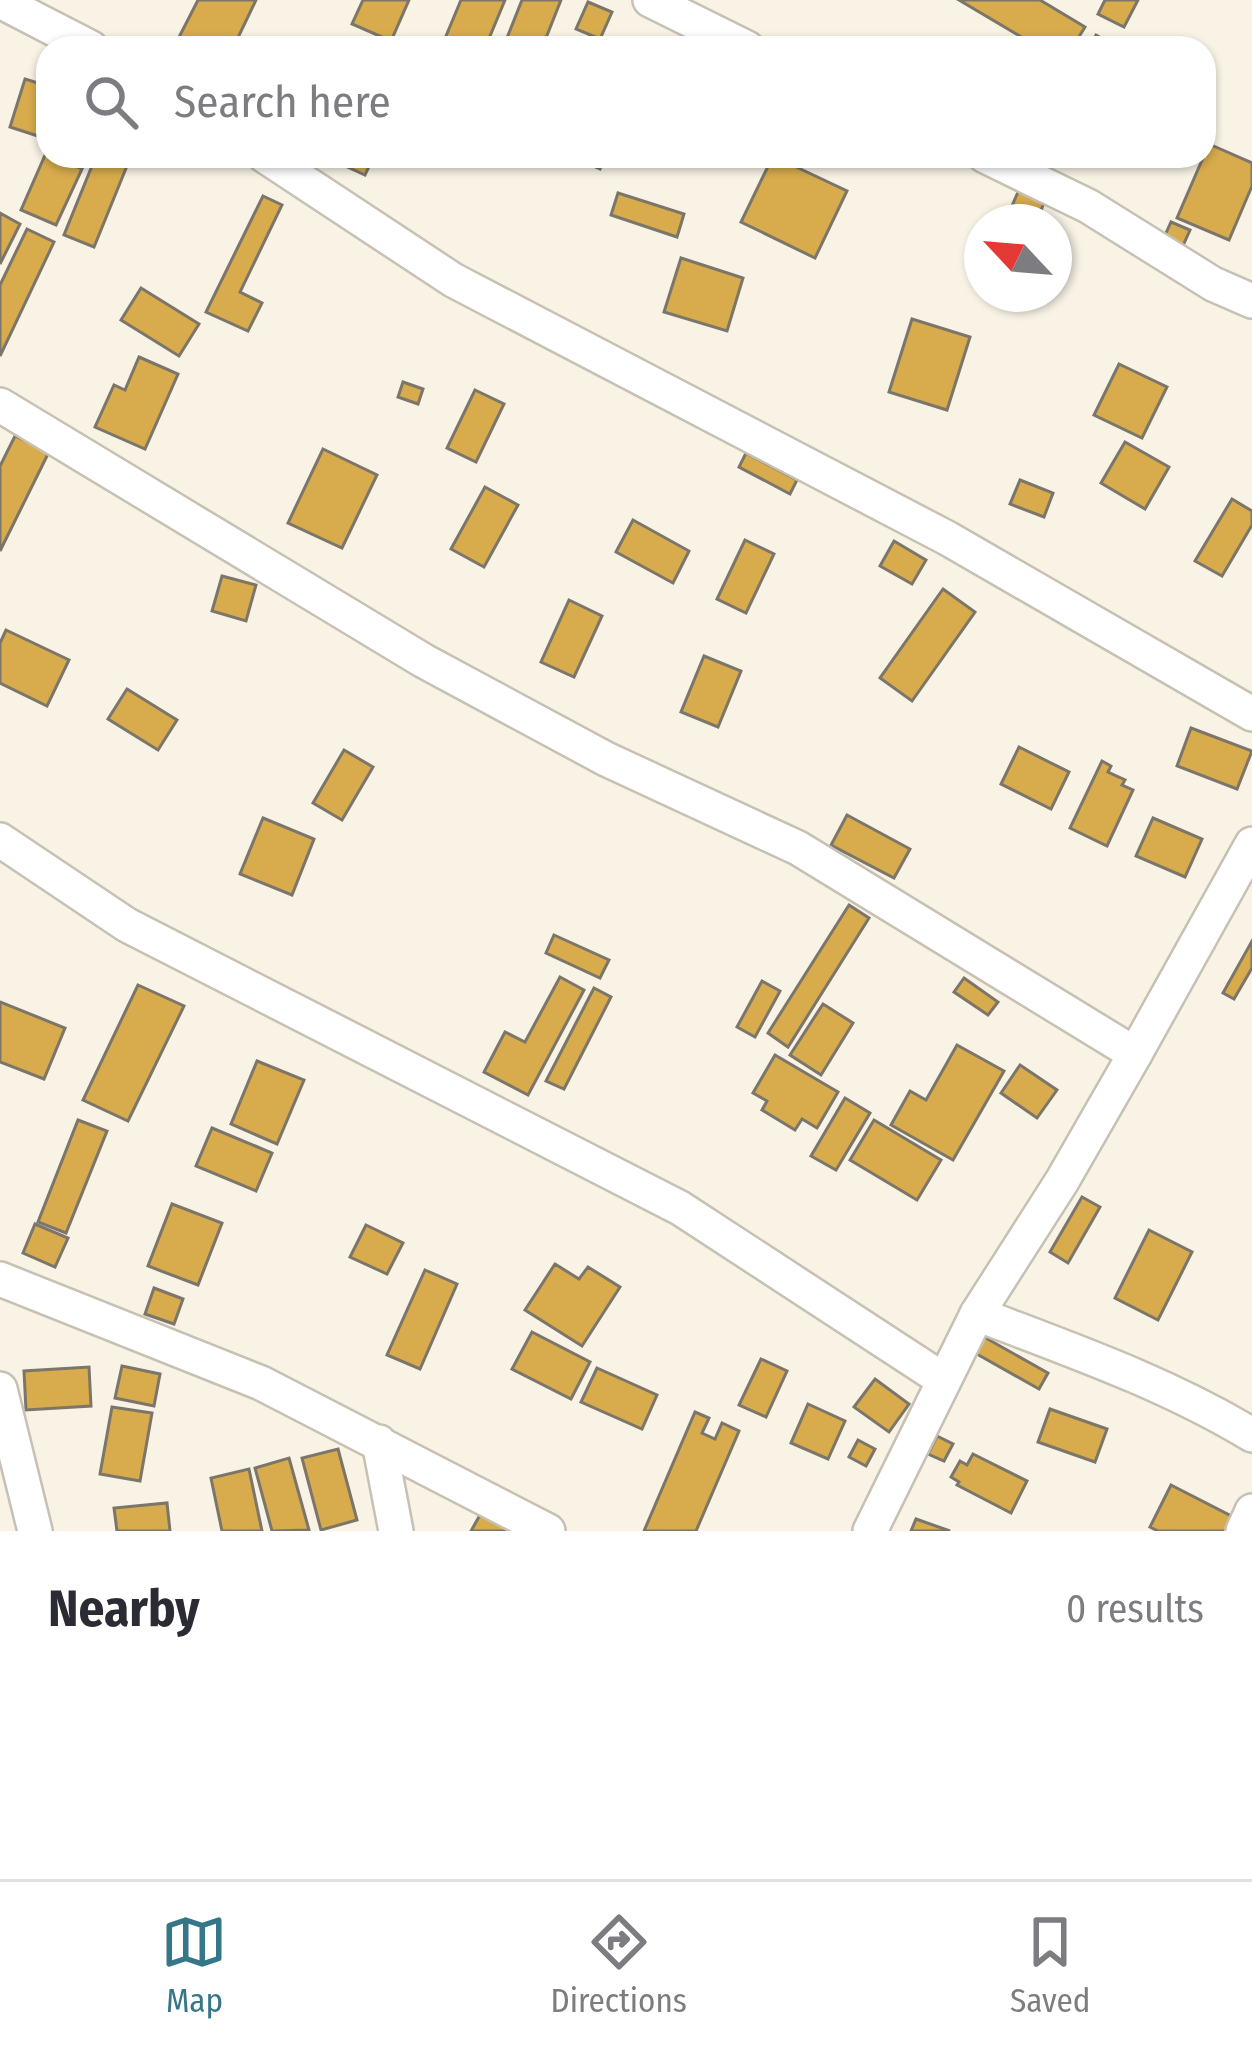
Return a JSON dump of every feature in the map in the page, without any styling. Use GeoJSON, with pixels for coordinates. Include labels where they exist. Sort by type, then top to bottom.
{"type":"FeatureCollection","features":[{"type":"Feature","properties":{"kind":"street"},"geometry":{"type":"LineString","coordinates":[[650,0],[723,36]]}},
{"type":"Feature","properties":{"kind":"street"},"geometry":{"type":"LineString","coordinates":[[0,1],[68,36]]}},
{"type":"Feature","properties":{"kind":"street"},"geometry":{"type":"LineString","coordinates":[[283,168],[453,280],[947,538],[1252,714]]}},
{"type":"Feature","properties":{"kind":"street"},"geometry":{"type":"LineString","coordinates":[[1010,168],[1088,206],[1213,284],[1252,301]]}},
{"type":"Feature","properties":{"kind":"street"},"geometry":{"type":"LineString","coordinates":[[0,405],[424,662],[606,759],[798,848],[1135,1054]]}},
{"type":"Feature","properties":{"kind":"street"},"geometry":{"type":"LineString","coordinates":[[0,840],[127,925],[680,1208],[942,1379]]}},
{"type":"Feature","properties":{"kind":"street"},"geometry":{"type":"LineString","coordinates":[[870,1531],[977,1313],[1062,1181],[1252,844]]}},
{"type":"Feature","properties":{"kind":"street"},"geometry":{"type":"LineString","coordinates":[[0,1279],[261,1383],[548,1531]]}},
{"type":"Feature","properties":{"kind":"street"},"geometry":{"type":"LineString","coordinates":[[977,1313],[1135,1375],[1252,1435]]}},
{"type":"Feature","properties":{"kind":"street"},"geometry":{"type":"LineString","coordinates":[[0,1390],[35,1531]]}},
{"type":"Feature","properties":{"kind":"street"},"geometry":{"type":"LineString","coordinates":[[379,1442],[396,1531]]}},
{"type":"Feature","properties":{"kind":"street"},"geometry":{"type":"LineString","coordinates":[[1243,1531],[1252,1511]]}},
{"type":"Feature","properties":{"kind":"building"},"geometry":{"type":"Polygon","coordinates":[[[198,0],[256,0],[239,36],[180,36],[198,0]]]}},
{"type":"Feature","properties":{"kind":"building"},"geometry":{"type":"Polygon","coordinates":[[[363,0],[409,0],[393,36],[380,36],[352,24],[363,0]]]}},
{"type":"Feature","properties":{"kind":"building"},"geometry":{"type":"Polygon","coordinates":[[[461,0],[505,0],[490,36],[446,36],[461,0]]]}},
{"type":"Feature","properties":{"kind":"building"},"geometry":{"type":"Polygon","coordinates":[[[522,0],[561,0],[547,36],[508,36],[522,0]]]}},
{"type":"Feature","properties":{"kind":"building"},"geometry":{"type":"Polygon","coordinates":[[[959,0],[1040,0],[1085,27],[1079,36],[1020,36],[959,0]]]}},
{"type":"Feature","properties":{"kind":"building"},"geometry":{"type":"Polygon","coordinates":[[[1105,0],[1138,0],[1124,27],[1098,14],[1105,0]]]}},
{"type":"Feature","properties":{"kind":"building"},"geometry":{"type":"Polygon","coordinates":[[[588,2],[612,12],[601,36],[576,29],[588,2]]]}},
{"type":"Feature","properties":{"kind":"building"},"geometry":{"type":"Polygon","coordinates":[[[25,79],[36,82],[36,135],[10,127],[25,79]]]}},
{"type":"Feature","properties":{"kind":"building"},"geometry":{"type":"Polygon","coordinates":[[[1216,147],[1252,163],[1252,186],[1229,240],[1177,218],[1199,168],[1216,168],[1216,147]]]}},
{"type":"Feature","properties":{"kind":"building"},"geometry":{"type":"Polygon","coordinates":[[[39,168],[82,169],[56,225],[21,210],[39,168]]]}},
{"type":"Feature","properties":{"kind":"building"},"geometry":{"type":"Polygon","coordinates":[[[91,168],[126,168],[94,247],[64,235],[91,168]]]}},
{"type":"Feature","properties":{"kind":"building"},"geometry":{"type":"Polygon","coordinates":[[[767,168],[798,168],[847,191],[815,258],[741,222],[767,168]]]}},
{"type":"Feature","properties":{"kind":"building"},"geometry":{"type":"Polygon","coordinates":[[[1021,185],[1047,196],[1044,204],[1013,204],[1021,185]]]}},
{"type":"Feature","properties":{"kind":"building"},"geometry":{"type":"Polygon","coordinates":[[[618,193],[684,214],[677,237],[611,215],[618,193]]]}},
{"type":"Feature","properties":{"kind":"building"},"geometry":{"type":"Polygon","coordinates":[[[263,196],[282,205],[240,292],[262,303],[248,331],[206,312],[263,196]]]}},
{"type":"Feature","properties":{"kind":"building"},"geometry":{"type":"Polygon","coordinates":[[[0,213],[20,224],[0,264],[0,213]]]}},
{"type":"Feature","properties":{"kind":"building"},"geometry":{"type":"Polygon","coordinates":[[[1171,222],[1190,230],[1181,250],[1162,242],[1171,222]]]}},
{"type":"Feature","properties":{"kind":"building"},"geometry":{"type":"Polygon","coordinates":[[[27,229],[54,242],[0,356],[0,285],[27,229]]]}},
{"type":"Feature","properties":{"kind":"building"},"geometry":{"type":"Polygon","coordinates":[[[681,258],[743,278],[727,331],[664,312],[681,258]]]}},
{"type":"Feature","properties":{"kind":"building"},"geometry":{"type":"Polygon","coordinates":[[[141,288],[199,324],[179,356],[121,320],[141,288]]]}},
{"type":"Feature","properties":{"kind":"building"},"geometry":{"type":"Polygon","coordinates":[[[912,319],[970,337],[947,410],[889,392],[912,319]]]}},
{"type":"Feature","properties":{"kind":"building"},"geometry":{"type":"Polygon","coordinates":[[[139,357],[178,374],[145,449],[95,427],[114,385],[125,390],[139,357]]]}},
{"type":"Feature","properties":{"kind":"building"},"geometry":{"type":"Polygon","coordinates":[[[1119,364],[1167,387],[1142,438],[1094,415],[1119,364]]]}},
{"type":"Feature","properties":{"kind":"building"},"geometry":{"type":"Polygon","coordinates":[[[403,382],[423,389],[418,404],[398,397],[403,382]]]}},
{"type":"Feature","properties":{"kind":"building"},"geometry":{"type":"Polygon","coordinates":[[[475,390],[504,404],[476,462],[447,448],[475,390]]]}},
{"type":"Feature","properties":{"kind":"building"},"geometry":{"type":"Polygon","coordinates":[[[15,436],[49,452],[0,551],[0,466],[15,436]]]}},
{"type":"Feature","properties":{"kind":"building"},"geometry":{"type":"Polygon","coordinates":[[[1125,442],[1169,467],[1145,509],[1101,483],[1125,442]]]}},
{"type":"Feature","properties":{"kind":"building"},"geometry":{"type":"Polygon","coordinates":[[[323,449],[377,475],[342,548],[288,523],[323,449]]]}},
{"type":"Feature","properties":{"kind":"building"},"geometry":{"type":"Polygon","coordinates":[[[746,453],[797,480],[790,494],[739,467],[746,453]]]}},
{"type":"Feature","properties":{"kind":"building"},"geometry":{"type":"Polygon","coordinates":[[[1020,480],[1053,493],[1044,517],[1010,504],[1020,480]]]}},
{"type":"Feature","properties":{"kind":"building"},"geometry":{"type":"Polygon","coordinates":[[[485,487],[518,505],[484,567],[451,549],[485,487]]]}},
{"type":"Feature","properties":{"kind":"building"},"geometry":{"type":"Polygon","coordinates":[[[1232,499],[1252,511],[1252,525],[1222,576],[1195,561],[1232,499]]]}},
{"type":"Feature","properties":{"kind":"building"},"geometry":{"type":"Polygon","coordinates":[[[633,520],[689,551],[673,583],[616,552],[633,520]]]}},
{"type":"Feature","properties":{"kind":"building"},"geometry":{"type":"Polygon","coordinates":[[[745,540],[774,554],[746,613],[717,599],[745,540]]]}},
{"type":"Feature","properties":{"kind":"building"},"geometry":{"type":"Polygon","coordinates":[[[894,541],[926,560],[912,584],[880,566],[894,541]]]}},
{"type":"Feature","properties":{"kind":"building"},"geometry":{"type":"Polygon","coordinates":[[[222,576],[256,585],[246,621],[212,611],[222,576]]]}},
{"type":"Feature","properties":{"kind":"building"},"geometry":{"type":"Polygon","coordinates":[[[943,589],[975,612],[912,701],[880,678],[943,589]]]}},
{"type":"Feature","properties":{"kind":"building"},"geometry":{"type":"Polygon","coordinates":[[[569,600],[602,616],[574,677],[541,662],[569,600]]]}},
{"type":"Feature","properties":{"kind":"building"},"geometry":{"type":"Polygon","coordinates":[[[6,630],[69,660],[47,706],[0,683],[0,643],[6,630]]]}},
{"type":"Feature","properties":{"kind":"building"},"geometry":{"type":"Polygon","coordinates":[[[704,656],[741,671],[718,727],[681,712],[704,656]]]}},
{"type":"Feature","properties":{"kind":"building"},"geometry":{"type":"Polygon","coordinates":[[[127,689],[177,720],[158,750],[108,719],[127,689]]]}},
{"type":"Feature","properties":{"kind":"building"},"geometry":{"type":"Polygon","coordinates":[[[1191,728],[1252,751],[1237,789],[1177,766],[1191,728]]]}},
{"type":"Feature","properties":{"kind":"building"},"geometry":{"type":"Polygon","coordinates":[[[1019,747],[1069,772],[1051,809],[1001,784],[1019,747]]]}},
{"type":"Feature","properties":{"kind":"building"},"geometry":{"type":"Polygon","coordinates":[[[344,750],[373,767],[342,820],[313,803],[344,750]]]}},
{"type":"Feature","properties":{"kind":"building"},"geometry":{"type":"Polygon","coordinates":[[[1102,761],[1111,766],[1108,772],[1133,790],[1107,846],[1070,828],[1102,761]]]}},
{"type":"Feature","properties":{"kind":"building"},"geometry":{"type":"Polygon","coordinates":[[[847,815],[910,849],[894,878],[831,845],[847,815]]]}},
{"type":"Feature","properties":{"kind":"building"},"geometry":{"type":"Polygon","coordinates":[[[263,818],[314,839],[292,895],[240,874],[263,818]]]}},
{"type":"Feature","properties":{"kind":"building"},"geometry":{"type":"Polygon","coordinates":[[[1153,818],[1202,839],[1185,877],[1136,856],[1153,818]]]}},
{"type":"Feature","properties":{"kind":"building"},"geometry":{"type":"Polygon","coordinates":[[[849,905],[869,918],[788,1047],[768,1033],[849,905]]]}},
{"type":"Feature","properties":{"kind":"building"},"geometry":{"type":"Polygon","coordinates":[[[554,935],[609,960],[600,978],[546,953],[554,935]]]}},
{"type":"Feature","properties":{"kind":"building"},"geometry":{"type":"Polygon","coordinates":[[[1252,941],[1252,968],[1234,999],[1223,993],[1252,941]]]}},
{"type":"Feature","properties":{"kind":"building"},"geometry":{"type":"Polygon","coordinates":[[[560,977],[584,990],[528,1095],[484,1072],[505,1032],[525,1042],[560,977]]]}},
{"type":"Feature","properties":{"kind":"building"},"geometry":{"type":"Polygon","coordinates":[[[964,978],[998,1002],[988,1015],[954,992],[964,978]]]}},
{"type":"Feature","properties":{"kind":"building"},"geometry":{"type":"Polygon","coordinates":[[[762,981],[780,991],[755,1037],[737,1027],[762,981]]]}},
{"type":"Feature","properties":{"kind":"building"},"geometry":{"type":"Polygon","coordinates":[[[138,985],[184,1006],[128,1121],[83,1100],[138,985]]]}},
{"type":"Feature","properties":{"kind":"building"},"geometry":{"type":"Polygon","coordinates":[[[594,988],[611,997],[564,1089],[546,1081],[594,988]]]}},
{"type":"Feature","properties":{"kind":"building"},"geometry":{"type":"Polygon","coordinates":[[[0,1002],[65,1028],[44,1079],[0,1062],[0,1002]]]}},
{"type":"Feature","properties":{"kind":"building"},"geometry":{"type":"Polygon","coordinates":[[[823,1004],[853,1023],[821,1075],[790,1055],[823,1004]]]}},
{"type":"Feature","properties":{"kind":"building"},"geometry":{"type":"Polygon","coordinates":[[[957,1045],[1004,1071],[953,1160],[891,1125],[910,1091],[926,1100],[957,1045]]]}},
{"type":"Feature","properties":{"kind":"building"},"geometry":{"type":"Polygon","coordinates":[[[775,1055],[838,1092],[817,1128],[802,1119],[795,1130],[762,1110],[767,1101],[753,1093],[775,1055]]]}},
{"type":"Feature","properties":{"kind":"building"},"geometry":{"type":"Polygon","coordinates":[[[257,1061],[304,1080],[277,1144],[231,1124],[257,1061]]]}},
{"type":"Feature","properties":{"kind":"building"},"geometry":{"type":"Polygon","coordinates":[[[1020,1065],[1057,1090],[1037,1118],[1001,1093],[1020,1065]]]}},
{"type":"Feature","properties":{"kind":"building"},"geometry":{"type":"Polygon","coordinates":[[[845,1098],[870,1113],[836,1170],[811,1156],[845,1098]]]}},
{"type":"Feature","properties":{"kind":"building"},"geometry":{"type":"Polygon","coordinates":[[[78,1120],[107,1131],[66,1233],[38,1222],[78,1120]]]}},
{"type":"Feature","properties":{"kind":"building"},"geometry":{"type":"Polygon","coordinates":[[[874,1120],[941,1160],[917,1200],[850,1160],[874,1120]]]}},
{"type":"Feature","properties":{"kind":"building"},"geometry":{"type":"Polygon","coordinates":[[[212,1128],[272,1153],[256,1191],[196,1166],[212,1128]]]}},
{"type":"Feature","properties":{"kind":"building"},"geometry":{"type":"Polygon","coordinates":[[[1082,1197],[1100,1207],[1068,1263],[1050,1252],[1082,1197]]]}},
{"type":"Feature","properties":{"kind":"building"},"geometry":{"type":"Polygon","coordinates":[[[172,1204],[222,1223],[198,1285],[148,1266],[172,1204]]]}},
{"type":"Feature","properties":{"kind":"building"},"geometry":{"type":"Polygon","coordinates":[[[35,1224],[68,1238],[55,1267],[23,1253],[35,1224]]]}},
{"type":"Feature","properties":{"kind":"building"},"geometry":{"type":"Polygon","coordinates":[[[366,1225],[403,1243],[387,1274],[350,1257],[366,1225]]]}},
{"type":"Feature","properties":{"kind":"building"},"geometry":{"type":"Polygon","coordinates":[[[1149,1230],[1192,1252],[1158,1320],[1115,1298],[1149,1230]]]}},
{"type":"Feature","properties":{"kind":"building"},"geometry":{"type":"Polygon","coordinates":[[[555,1264],[579,1279],[588,1267],[620,1287],[582,1346],[525,1310],[555,1264]]]}},
{"type":"Feature","properties":{"kind":"building"},"geometry":{"type":"Polygon","coordinates":[[[425,1270],[457,1284],[420,1369],[387,1355],[425,1270]]]}},
{"type":"Feature","properties":{"kind":"building"},"geometry":{"type":"Polygon","coordinates":[[[154,1288],[183,1299],[174,1324],[145,1314],[154,1288]]]}},
{"type":"Feature","properties":{"kind":"building"},"geometry":{"type":"Polygon","coordinates":[[[532,1332],[590,1362],[571,1399],[512,1369],[532,1332]]]}},
{"type":"Feature","properties":{"kind":"building"},"geometry":{"type":"Polygon","coordinates":[[[984,1337],[1048,1373],[1039,1389],[975,1353],[984,1337]]]}},
{"type":"Feature","properties":{"kind":"building"},"geometry":{"type":"Polygon","coordinates":[[[761,1359],[787,1371],[766,1417],[739,1405],[761,1359]]]}},
{"type":"Feature","properties":{"kind":"building"},"geometry":{"type":"Polygon","coordinates":[[[122,1366],[160,1374],[154,1406],[115,1398],[122,1366]]]}},
{"type":"Feature","properties":{"kind":"building"},"geometry":{"type":"Polygon","coordinates":[[[89,1367],[91,1406],[26,1410],[24,1371],[89,1367]]]}},
{"type":"Feature","properties":{"kind":"building"},"geometry":{"type":"Polygon","coordinates":[[[597,1368],[657,1395],[642,1429],[581,1402],[597,1368]]]}},
{"type":"Feature","properties":{"kind":"building"},"geometry":{"type":"Polygon","coordinates":[[[875,1379],[909,1404],[889,1432],[854,1407],[875,1379]]]}},
{"type":"Feature","properties":{"kind":"building"},"geometry":{"type":"Polygon","coordinates":[[[808,1404],[845,1421],[828,1459],[791,1443],[808,1404]]]}},
{"type":"Feature","properties":{"kind":"building"},"geometry":{"type":"Polygon","coordinates":[[[112,1407],[152,1413],[140,1481],[100,1474],[112,1407]]]}},
{"type":"Feature","properties":{"kind":"building"},"geometry":{"type":"Polygon","coordinates":[[[1050,1409],[1107,1429],[1095,1462],[1038,1442],[1050,1409]]]}},
{"type":"Feature","properties":{"kind":"building"},"geometry":{"type":"Polygon","coordinates":[[[695,1412],[709,1418],[702,1433],[715,1439],[722,1423],[739,1431],[696,1531],[644,1531],[695,1412]]]}},
{"type":"Feature","properties":{"kind":"building"},"geometry":{"type":"Polygon","coordinates":[[[937,1436],[953,1444],[944,1461],[928,1454],[937,1436]]]}},
{"type":"Feature","properties":{"kind":"building"},"geometry":{"type":"Polygon","coordinates":[[[858,1440],[875,1449],[866,1466],[849,1457],[858,1440]]]}},
{"type":"Feature","properties":{"kind":"building"},"geometry":{"type":"Polygon","coordinates":[[[338,1449],[357,1520],[321,1530],[302,1458],[338,1449]]]}},
{"type":"Feature","properties":{"kind":"building"},"geometry":{"type":"Polygon","coordinates":[[[973,1454],[1027,1481],[1011,1513],[957,1485],[951,1477],[960,1461],[967,1465],[973,1454]]]}},
{"type":"Feature","properties":{"kind":"building"},"geometry":{"type":"Polygon","coordinates":[[[289,1458],[309,1530],[272,1531],[255,1468],[289,1458]]]}},
{"type":"Feature","properties":{"kind":"building"},"geometry":{"type":"Polygon","coordinates":[[[249,1469],[262,1531],[222,1531],[211,1478],[249,1469]]]}},
{"type":"Feature","properties":{"kind":"building"},"geometry":{"type":"Polygon","coordinates":[[[1171,1485],[1239,1520],[1233,1531],[1158,1531],[1150,1527],[1171,1485]]]}},
{"type":"Feature","properties":{"kind":"building"},"geometry":{"type":"Polygon","coordinates":[[[167,1503],[170,1531],[117,1531],[114,1508],[167,1503]]]}},
{"type":"Feature","properties":{"kind":"building"},"geometry":{"type":"Polygon","coordinates":[[[481,1513],[514,1531],[471,1531],[481,1513]]]}},
{"type":"Feature","properties":{"kind":"building"},"geometry":{"type":"Polygon","coordinates":[[[916,1519],[950,1531],[911,1531],[916,1519]]]}}]}
